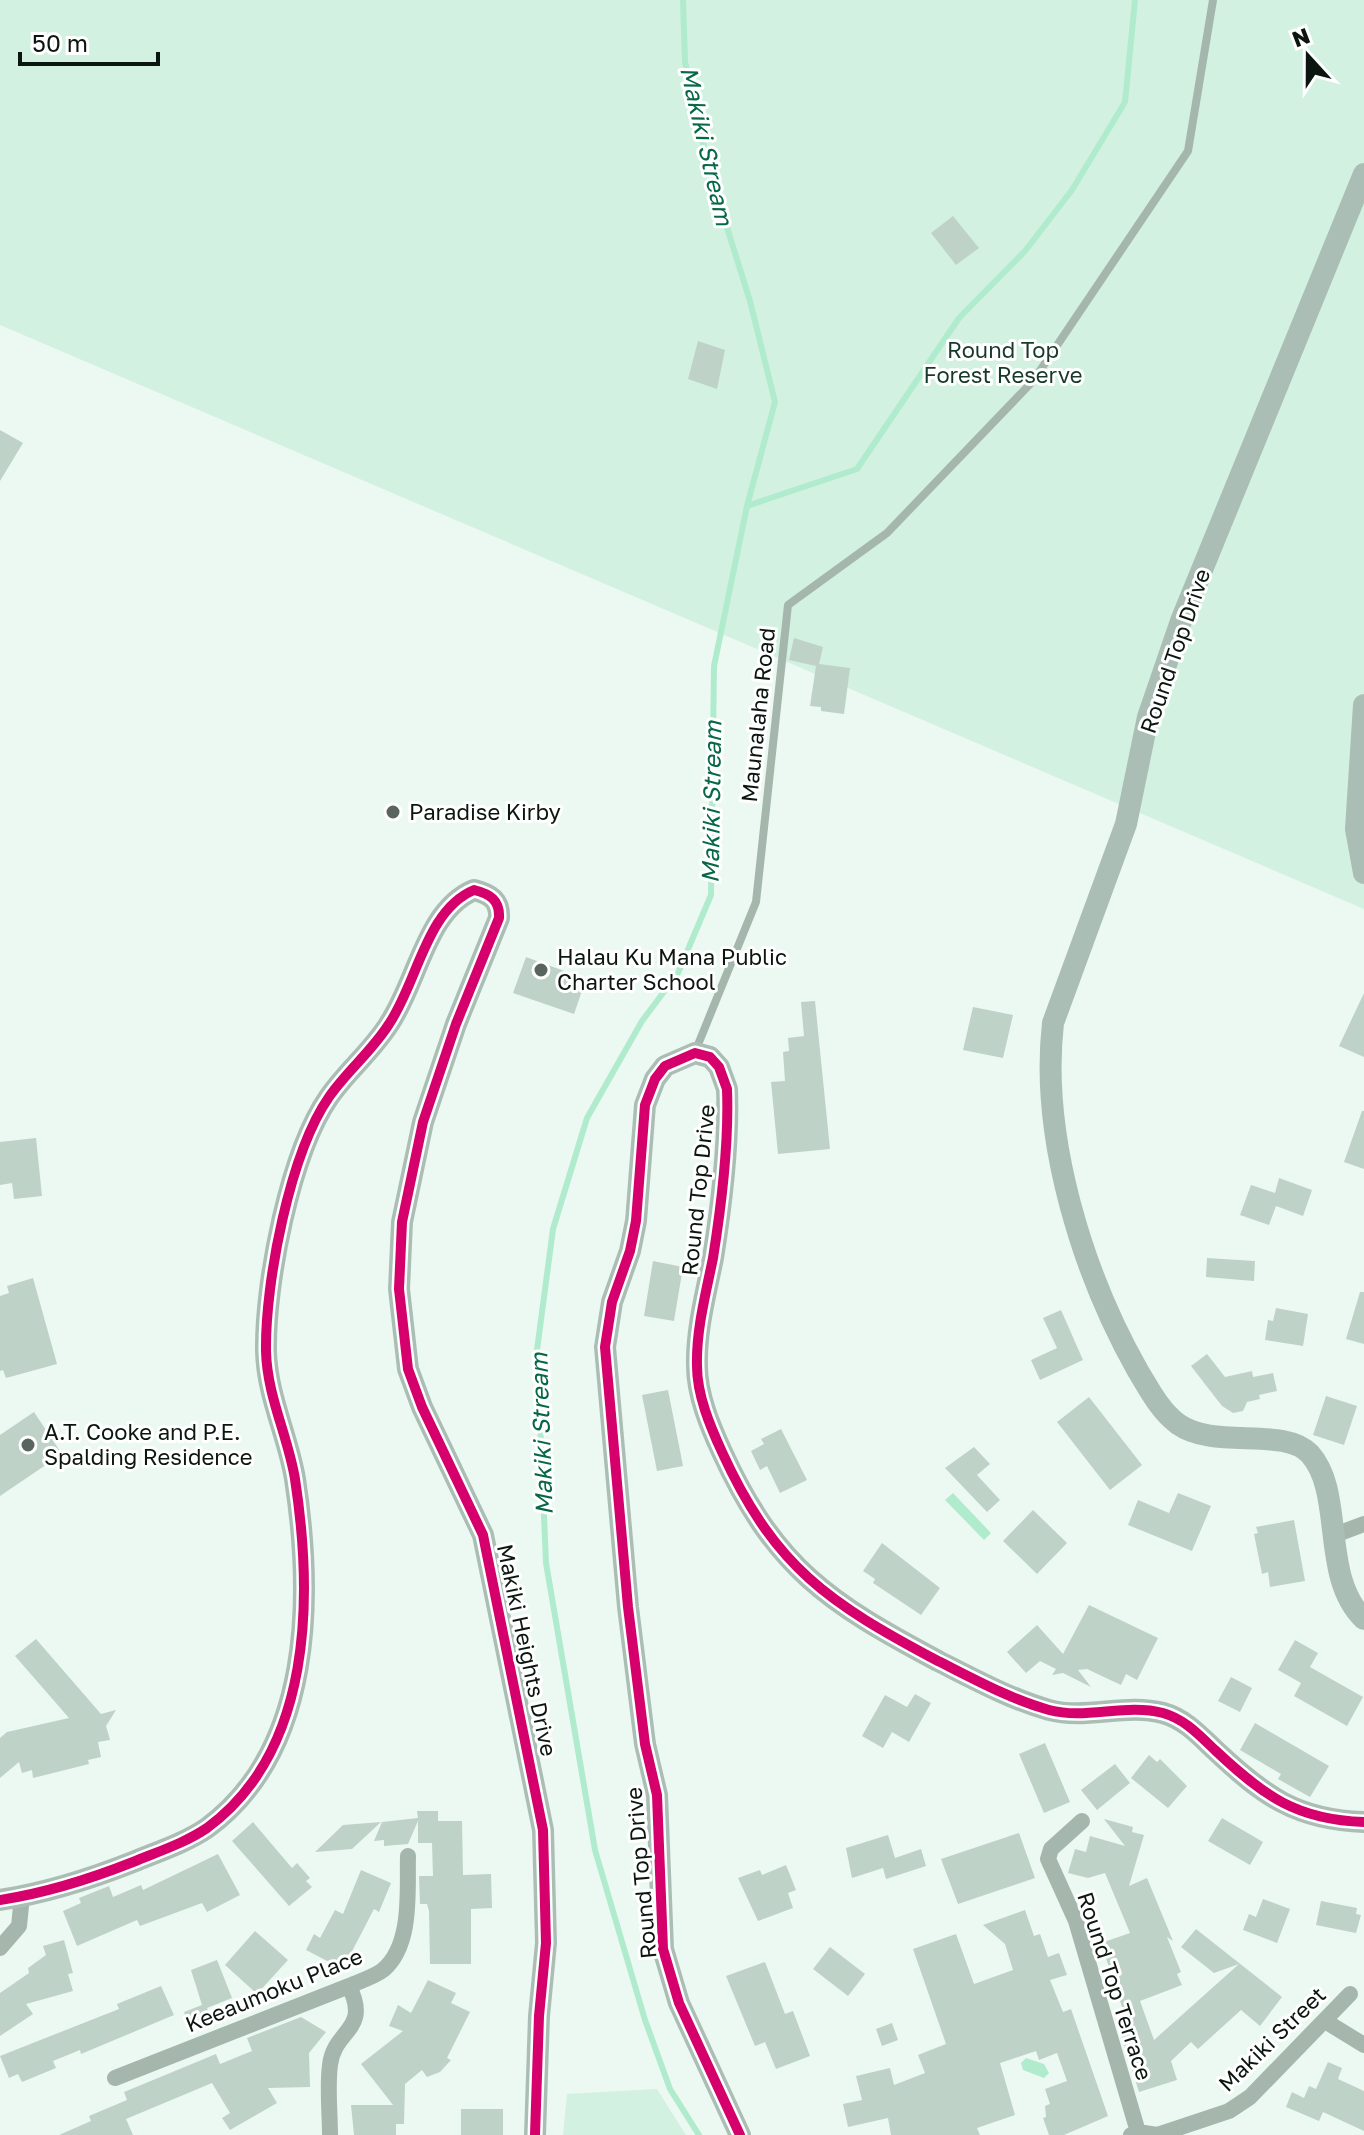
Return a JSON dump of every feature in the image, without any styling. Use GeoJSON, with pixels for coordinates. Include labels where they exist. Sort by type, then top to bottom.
{"type":"FeatureCollection","features":[{"type":"Feature","properties":{"kind":"street","name":"Round Top Drive"},"geometry":{"type":"LineString","coordinates":[[1364,174],[1181,621],[1148,717],[1126,824],[1053,1023],[1049,1058],[1058,1138],[1074,1219],[1100,1293],[1145,1382],[1160,1406],[1177,1424],[1196,1433],[1300,1446],[1311,1455],[1321,1471],[1332,1536],[1349,1599],[1364,1619]]}},
{"type":"Feature","properties":{"kind":"street"},"geometry":{"type":"LineString","coordinates":[[1364,705],[1356,829],[1364,873]]}},
{"type":"Feature","properties":{"kind":"street","name":"Makiki Heights Drive"},"geometry":{"type":"LineString","coordinates":[[11,1898],[121,1867],[206,1829],[239,1799],[275,1748],[298,1665],[302,1578],[294,1477],[282,1435],[266,1350],[288,1191],[299,1153],[316,1118],[344,1077],[376,1044],[401,1006],[446,907],[474,890],[489,894],[500,910],[496,933],[456,1024],[423,1122],[402,1222],[399,1289],[408,1369],[422,1407],[483,1535],[543,1830],[546,1943],[539,2016],[535,2135]]}},
{"type":"Feature","properties":{"kind":"street","name":"Round Top Drive"},"geometry":{"type":"LineString","coordinates":[[740,2135],[679,2003],[663,1949],[657,1795],[645,1744],[628,1607],[606,1360],[607,1325],[636,1221],[645,1105],[665,1066],[695,1053],[710,1057],[719,1067],[728,1102],[717,1235],[699,1333],[697,1368],[712,1430],[739,1490],[770,1540],[799,1571],[849,1611],[1023,1702],[1069,1714],[1145,1710],[1174,1717],[1275,1801],[1311,1816],[1364,1822]]}},
{"type":"Feature","properties":{"kind":"street"},"geometry":{"type":"LineString","coordinates":[[1332,1536],[1364,1524]]}},
{"type":"Feature","properties":{"kind":"street","name":"Round Top Terrace"},"geometry":{"type":"LineString","coordinates":[[1082,1821],[1051,1849],[1048,1859],[1076,1921],[1134,2134]]}},
{"type":"Feature","properties":{"kind":"street","name":"Keeaumoku Place"},"geometry":{"type":"LineString","coordinates":[[115,2078],[383,1970],[394,1956],[403,1931],[408,1856]]}},
{"type":"Feature","properties":{"kind":"street"},"geometry":{"type":"LineString","coordinates":[[0,1948],[19,1926],[11,1898]]}},
{"type":"Feature","properties":{"kind":"street"},"geometry":{"type":"LineString","coordinates":[[330,2135],[330,2062],[358,2017],[357,2001],[349,1986]]}},
{"type":"Feature","properties":{"kind":"street","name":"Makiki Street"},"geometry":{"type":"LineString","coordinates":[[1134,2134],[1157,2135],[1229,2111],[1250,2097],[1350,1994]]}},
{"type":"Feature","properties":{"kind":"street"},"geometry":{"type":"LineString","coordinates":[[1325,2021],[1364,2045]]}},
{"type":"Feature","properties":{"kind":"lane","name":"Maunalaha Road"},"geometry":{"type":"LineString","coordinates":[[695,1053],[756,902],[788,605],[887,533],[1033,381],[1188,151],[1213,0]]}},
{"type":"Feature","properties":{"kind":"green space","name":"Round Top Forest Reserve"},"geometry":{"type":"Polygon","coordinates":[[[0,0],[1364,0],[1364,909],[0,325],[0,0]]]}},
{"type":"Feature","properties":{"kind":"green space"},"geometry":{"type":"Polygon","coordinates":[[[657,2089],[686,2135],[563,2135],[567,2094],[657,2089]]]}},
{"type":"Feature","properties":{"kind":"shaded area"},"geometry":{"type":"Polygon","coordinates":[[[953,1493],[991,1533],[984,1540],[945,1500],[953,1493]]]}},
{"type":"Feature","properties":{"kind":"shaded area"},"geometry":{"type":"Polygon","coordinates":[[[1026,2058],[1044,2064],[1049,2073],[1044,2078],[1023,2070],[1021,2063],[1026,2058]]]}},
{"type":"Feature","properties":{"kind":"building"},"geometry":{"type":"Polygon","coordinates":[[[953,216],[979,248],[956,265],[931,233],[953,216]]]}},
{"type":"Feature","properties":{"kind":"building"},"geometry":{"type":"Polygon","coordinates":[[[698,341],[725,350],[717,389],[688,379],[698,341]]]}},
{"type":"Feature","properties":{"kind":"building"},"geometry":{"type":"Polygon","coordinates":[[[0,430],[23,443],[0,481],[0,430]]]}},
{"type":"Feature","properties":{"kind":"building"},"geometry":{"type":"Polygon","coordinates":[[[794,638],[823,647],[819,664],[850,668],[844,714],[810,706],[816,666],[789,660],[794,638]]]}},
{"type":"Feature","properties":{"kind":"building","name":"Halau Ku Mana Public Charter School"},"geometry":{"type":"Polygon","coordinates":[[[526,957],[586,979],[574,1014],[513,993],[526,957]]]}},
{"type":"Feature","properties":{"kind":"building"},"geometry":{"type":"Polygon","coordinates":[[[1364,993],[1364,1057],[1339,1046],[1364,993]]]}},
{"type":"Feature","properties":{"kind":"building"},"geometry":{"type":"Polygon","coordinates":[[[815,1001],[830,1149],[778,1154],[771,1082],[785,1081],[783,1052],[789,1051],[788,1038],[804,1036],[801,1002],[815,1001]]]}},
{"type":"Feature","properties":{"kind":"building"},"geometry":{"type":"Polygon","coordinates":[[[973,1007],[1013,1015],[1003,1058],[963,1050],[973,1007]]]}},
{"type":"Feature","properties":{"kind":"building"},"geometry":{"type":"Polygon","coordinates":[[[1364,1111],[1364,1169],[1344,1162],[1364,1111]]]}},
{"type":"Feature","properties":{"kind":"building"},"geometry":{"type":"Polygon","coordinates":[[[36,1138],[42,1196],[14,1199],[12,1183],[0,1185],[0,1142],[36,1138]]]}},
{"type":"Feature","properties":{"kind":"building"},"geometry":{"type":"Polygon","coordinates":[[[1279,1178],[1312,1190],[1303,1216],[1276,1206],[1269,1225],[1240,1215],[1251,1185],[1275,1193],[1279,1178]]]}},
{"type":"Feature","properties":{"kind":"building"},"geometry":{"type":"Polygon","coordinates":[[[1207,1258],[1255,1261],[1254,1281],[1206,1277],[1207,1258]]]}},
{"type":"Feature","properties":{"kind":"building"},"geometry":{"type":"Polygon","coordinates":[[[653,1261],[683,1267],[674,1321],[644,1316],[653,1261]]]}},
{"type":"Feature","properties":{"kind":"building"},"geometry":{"type":"Polygon","coordinates":[[[33,1278],[57,1364],[6,1378],[3,1370],[0,1371],[0,1296],[9,1293],[7,1286],[33,1278]]]}},
{"type":"Feature","properties":{"kind":"building"},"geometry":{"type":"Polygon","coordinates":[[[1360,1292],[1364,1292],[1364,1344],[1346,1339],[1360,1292]]]}},
{"type":"Feature","properties":{"kind":"building"},"geometry":{"type":"Polygon","coordinates":[[[1276,1308],[1308,1314],[1303,1346],[1265,1340],[1268,1320],[1273,1321],[1276,1308]]]}},
{"type":"Feature","properties":{"kind":"building"},"geometry":{"type":"Polygon","coordinates":[[[1061,1310],[1083,1360],[1040,1380],[1031,1360],[1057,1348],[1043,1318],[1061,1310]]]}},
{"type":"Feature","properties":{"kind":"building"},"geometry":{"type":"Polygon","coordinates":[[[1207,1354],[1225,1377],[1252,1371],[1253,1377],[1273,1373],[1277,1391],[1259,1395],[1260,1399],[1247,1402],[1243,1411],[1233,1413],[1222,1406],[1191,1366],[1207,1354]]]}},
{"type":"Feature","properties":{"kind":"building"},"geometry":{"type":"Polygon","coordinates":[[[668,1390],[683,1466],[657,1471],[642,1395],[668,1390]]]}},
{"type":"Feature","properties":{"kind":"building"},"geometry":{"type":"Polygon","coordinates":[[[1326,1396],[1357,1406],[1344,1445],[1313,1435],[1326,1396]]]}},
{"type":"Feature","properties":{"kind":"building"},"geometry":{"type":"Polygon","coordinates":[[[1089,1397],[1142,1465],[1110,1490],[1057,1422],[1089,1397]]]}},
{"type":"Feature","properties":{"kind":"building","name":"A.T. Cooke and P.E. Spalding Residence"},"geometry":{"type":"Polygon","coordinates":[[[34,1412],[62,1454],[0,1496],[0,1435],[34,1412]]]}},
{"type":"Feature","properties":{"kind":"building"},"geometry":{"type":"Polygon","coordinates":[[[781,1429],[807,1480],[780,1493],[767,1466],[760,1470],[751,1451],[764,1444],[761,1439],[781,1429]]]}},
{"type":"Feature","properties":{"kind":"building"},"geometry":{"type":"Polygon","coordinates":[[[974,1447],[990,1464],[977,1475],[1000,1500],[987,1512],[945,1468],[974,1447]]]}},
{"type":"Feature","properties":{"kind":"building"},"geometry":{"type":"Polygon","coordinates":[[[1178,1493],[1211,1506],[1192,1551],[1128,1525],[1138,1500],[1169,1513],[1178,1493]]]}},
{"type":"Feature","properties":{"kind":"building"},"geometry":{"type":"Polygon","coordinates":[[[1033,1510],[1067,1543],[1037,1574],[1003,1541],[1033,1510]]]}},
{"type":"Feature","properties":{"kind":"building"},"geometry":{"type":"Polygon","coordinates":[[[1294,1520],[1305,1581],[1270,1587],[1268,1572],[1262,1574],[1254,1534],[1258,1533],[1256,1527],[1294,1520]]]}},
{"type":"Feature","properties":{"kind":"building"},"geometry":{"type":"Polygon","coordinates":[[[882,1543],[940,1588],[921,1615],[873,1583],[875,1579],[863,1571],[882,1543]]]}},
{"type":"Feature","properties":{"kind":"building"},"geometry":{"type":"Polygon","coordinates":[[[1089,1605],[1158,1638],[1137,1680],[1126,1674],[1121,1685],[1087,1669],[1078,1670],[1091,1687],[1063,1673],[1052,1675],[1056,1669],[1040,1661],[1026,1673],[1007,1652],[1037,1625],[1063,1654],[1089,1605]]]}},
{"type":"Feature","properties":{"kind":"building"},"geometry":{"type":"Polygon","coordinates":[[[36,1639],[101,1714],[116,1710],[106,1726],[110,1740],[98,1742],[101,1757],[88,1760],[89,1764],[33,1778],[32,1770],[22,1773],[19,1762],[0,1778],[0,1738],[7,1732],[69,1718],[15,1656],[36,1639]]]}},
{"type":"Feature","properties":{"kind":"building"},"geometry":{"type":"Polygon","coordinates":[[[1295,1640],[1318,1653],[1310,1667],[1363,1697],[1347,1726],[1294,1696],[1301,1683],[1278,1670],[1295,1640]]]}},
{"type":"Feature","properties":{"kind":"building"},"geometry":{"type":"Polygon","coordinates":[[[1231,1677],[1252,1688],[1240,1712],[1218,1701],[1231,1677]]]}},
{"type":"Feature","properties":{"kind":"building"},"geometry":{"type":"Polygon","coordinates":[[[915,1694],[931,1703],[909,1742],[892,1732],[883,1748],[862,1736],[885,1695],[907,1707],[915,1694]]]}},
{"type":"Feature","properties":{"kind":"building"},"geometry":{"type":"Polygon","coordinates":[[[1255,1723],[1329,1766],[1310,1797],[1278,1779],[1281,1774],[1240,1750],[1255,1723]]]}},
{"type":"Feature","properties":{"kind":"building"},"geometry":{"type":"Polygon","coordinates":[[[1045,1743],[1070,1802],[1044,1813],[1019,1754],[1045,1743]]]}},
{"type":"Feature","properties":{"kind":"building"},"geometry":{"type":"Polygon","coordinates":[[[1149,1755],[1157,1762],[1160,1759],[1187,1786],[1168,1808],[1131,1778],[1149,1755]]]}},
{"type":"Feature","properties":{"kind":"building"},"geometry":{"type":"Polygon","coordinates":[[[1115,1764],[1130,1783],[1097,1810],[1081,1790],[1115,1764]]]}},
{"type":"Feature","properties":{"kind":"building"},"geometry":{"type":"Polygon","coordinates":[[[417,1811],[438,1811],[438,1821],[462,1821],[463,1875],[491,1874],[492,1908],[471,1909],[471,1964],[430,1964],[429,1911],[427,1904],[420,1904],[419,1876],[433,1876],[432,1843],[418,1843],[418,1821],[408,1844],[384,1846],[384,1840],[374,1841],[382,1822],[418,1818],[417,1811]]]}},
{"type":"Feature","properties":{"kind":"building"},"geometry":{"type":"Polygon","coordinates":[[[1222,1818],[1263,1842],[1250,1865],[1208,1841],[1222,1818]]]}},
{"type":"Feature","properties":{"kind":"building"},"geometry":{"type":"Polygon","coordinates":[[[1104,1819],[1133,1827],[1132,1832],[1144,1835],[1129,1886],[1147,1878],[1173,1941],[1167,1937],[1181,1972],[1177,1974],[1182,1985],[1140,2001],[1154,2040],[1239,1964],[1214,1973],[1181,1947],[1196,1929],[1282,1997],[1260,2026],[1241,2010],[1198,2049],[1191,2042],[1171,2061],[1177,2080],[1139,2092],[1117,2022],[1126,2019],[1101,1943],[1130,1933],[1105,1873],[1088,1878],[1068,1873],[1075,1849],[1086,1852],[1090,1836],[1125,1846],[1104,1819]]]}},
{"type":"Feature","properties":{"kind":"building"},"geometry":{"type":"Polygon","coordinates":[[[253,1822],[292,1868],[297,1863],[310,1878],[306,1881],[312,1887],[289,1906],[232,1841],[253,1822]]]}},
{"type":"Feature","properties":{"kind":"building"},"geometry":{"type":"Polygon","coordinates":[[[381,1822],[352,1849],[315,1852],[343,1825],[381,1822]]]}},
{"type":"Feature","properties":{"kind":"building"},"geometry":{"type":"Polygon","coordinates":[[[1019,1833],[1035,1878],[958,1904],[941,1859],[1019,1833]]]}},
{"type":"Feature","properties":{"kind":"building"},"geometry":{"type":"Polygon","coordinates":[[[888,1835],[895,1858],[921,1849],[926,1866],[886,1879],[883,1868],[852,1878],[846,1848],[888,1835]]]}},
{"type":"Feature","properties":{"kind":"building"},"geometry":{"type":"Polygon","coordinates":[[[218,1854],[240,1895],[207,1912],[202,1903],[140,1926],[137,1920],[77,1946],[63,1911],[81,1903],[79,1898],[109,1886],[113,1897],[141,1885],[143,1890],[218,1854]]]}},
{"type":"Feature","properties":{"kind":"building"},"geometry":{"type":"Polygon","coordinates":[[[786,1865],[796,1890],[788,1893],[793,1908],[758,1921],[738,1878],[760,1870],[762,1875],[786,1865]]]}},
{"type":"Feature","properties":{"kind":"building"},"geometry":{"type":"Polygon","coordinates":[[[361,1870],[391,1883],[379,1912],[374,1909],[346,1963],[338,1959],[335,1965],[306,1950],[314,1934],[320,1938],[335,1910],[343,1914],[361,1870]]]}},
{"type":"Feature","properties":{"kind":"building"},"geometry":{"type":"Polygon","coordinates":[[[1263,1899],[1290,1909],[1277,1943],[1243,1930],[1249,1914],[1256,1917],[1263,1899]]]}},
{"type":"Feature","properties":{"kind":"building"},"geometry":{"type":"Polygon","coordinates":[[[1321,1901],[1357,1908],[1356,1914],[1361,1915],[1356,1933],[1316,1925],[1321,1901]]]}},
{"type":"Feature","properties":{"kind":"building"},"geometry":{"type":"Polygon","coordinates":[[[1025,1910],[1034,1936],[1040,1934],[1048,1957],[1059,1953],[1067,1975],[1050,1980],[1063,2012],[1071,2009],[1108,2116],[1064,2135],[1049,2135],[1043,2118],[1046,2117],[1045,2106],[1050,2104],[1045,2089],[1067,2081],[1057,2053],[1039,2060],[1036,2051],[1000,2063],[1015,2115],[977,2128],[980,2135],[891,2135],[888,2118],[848,2127],[843,2104],[862,2100],[856,2076],[890,2068],[894,2085],[925,2073],[918,2055],[946,2044],[913,1949],[956,1934],[974,1984],[1013,1970],[1005,1944],[983,1925],[1025,1910]]]}},
{"type":"Feature","properties":{"kind":"building"},"geometry":{"type":"Polygon","coordinates":[[[255,1931],[288,1960],[257,1994],[225,1965],[255,1931]]]}},
{"type":"Feature","properties":{"kind":"building"},"geometry":{"type":"Polygon","coordinates":[[[64,1940],[73,1973],[68,1974],[73,1991],[26,2004],[33,2014],[0,2036],[0,1993],[29,1973],[28,1968],[46,1955],[43,1946],[64,1940]]]}},
{"type":"Feature","properties":{"kind":"building"},"geometry":{"type":"Polygon","coordinates":[[[830,1947],[865,1974],[848,1996],[813,1969],[830,1947]]]}},
{"type":"Feature","properties":{"kind":"building"},"geometry":{"type":"Polygon","coordinates":[[[217,1960],[232,1998],[207,2008],[211,2018],[189,2027],[184,2012],[202,2005],[191,1970],[217,1960]]]}},
{"type":"Feature","properties":{"kind":"building"},"geometry":{"type":"Polygon","coordinates":[[[765,1962],[785,2014],[793,2011],[810,2056],[776,2069],[765,2042],[755,2046],[726,1976],[765,1962]]]}},
{"type":"Feature","properties":{"kind":"building"},"geometry":{"type":"Polygon","coordinates":[[[428,1980],[456,1993],[451,2003],[470,2012],[447,2058],[451,2060],[440,2072],[427,2077],[422,2070],[405,2084],[404,2124],[396,2124],[396,2135],[354,2135],[351,2105],[393,2105],[361,2064],[403,2031],[389,2026],[398,2005],[411,2013],[428,1980]]]}},
{"type":"Feature","properties":{"kind":"building"},"geometry":{"type":"Polygon","coordinates":[[[161,1986],[174,2015],[81,2054],[80,2050],[53,2061],[56,2068],[22,2082],[18,2074],[9,2078],[0,2056],[119,2009],[117,2004],[161,1986]]]}},
{"type":"Feature","properties":{"kind":"building"},"geometry":{"type":"Polygon","coordinates":[[[301,2017],[326,2032],[309,2053],[310,2087],[268,2088],[277,2103],[230,2130],[222,2118],[230,2113],[212,2083],[126,2119],[133,2135],[59,2135],[91,2121],[89,2116],[127,2100],[124,2092],[216,2054],[220,2064],[252,2051],[247,2038],[301,2017]]]}},
{"type":"Feature","properties":{"kind":"building"},"geometry":{"type":"Polygon","coordinates":[[[892,2023],[898,2040],[882,2046],[876,2029],[892,2023]]]}},
{"type":"Feature","properties":{"kind":"building"},"geometry":{"type":"Polygon","coordinates":[[[1328,2062],[1342,2068],[1338,2079],[1364,2091],[1364,2131],[1323,2112],[1319,2121],[1286,2107],[1292,2092],[1304,2098],[1309,2086],[1316,2089],[1328,2062]]]}},
{"type":"Feature","properties":{"kind":"building"},"geometry":{"type":"Polygon","coordinates":[[[461,2109],[503,2109],[503,2135],[461,2135],[461,2109]]]}},
{"type":"Feature","properties":{"kind":"waterway","name":"Makiki Stream"},"geometry":{"type":"LineString","coordinates":[[683,0],[685,62],[709,170],[750,301],[775,402],[747,506],[714,666],[711,895],[678,973],[642,1021],[587,1118],[553,1229],[537,1350],[546,1563],[595,1850],[645,2020],[670,2089],[699,2135]]}},
{"type":"Feature","properties":{"kind":"waterway"},"geometry":{"type":"LineString","coordinates":[[747,506],[857,469],[959,318],[1025,251],[1072,190],[1125,102],[1135,0]]}},
{"type":"Feature","properties":{"kind":"cycle path"},"geometry":{"type":"LineString","coordinates":[[0,1900],[84,1880],[190,1838],[207,1828],[242,1795],[268,1757],[286,1714],[298,1668],[303,1621],[304,1572],[295,1479],[270,1384],[266,1351],[270,1290],[282,1219],[303,1151],[329,1097],[389,1024],[424,948],[445,913],[474,890],[485,894],[496,902],[499,918],[456,1024],[423,1122],[402,1222],[399,1289],[408,1369],[422,1407],[483,1535],[543,1830],[546,1943],[539,2016],[535,2135]]}},
{"type":"Feature","properties":{"kind":"cycle path"},"geometry":{"type":"LineString","coordinates":[[740,2135],[679,2003],[663,1949],[657,1795],[645,1744],[628,1607],[605,1347],[612,1302],[630,1251],[636,1221],[645,1105],[655,1079],[665,1066],[695,1053],[710,1057],[719,1067],[727,1089],[727,1130],[719,1218],[697,1352],[699,1388],[713,1432],[742,1492],[785,1554],[809,1578],[866,1620],[992,1688],[1063,1713],[1134,1710],[1163,1713],[1192,1729],[1250,1781],[1283,1803],[1319,1816],[1364,1822]]}},
{"type":"Feature","properties":{"kind":"place","name":"Paradise Kirby"},"geometry":{"type":"Point","coordinates":[393,812]}},
{"type":"Feature","properties":{"kind":"place","name":"Halau Ku Mana Public Charter School"},"geometry":{"type":"Point","coordinates":[541,970]}},
{"type":"Feature","properties":{"kind":"place","name":"A.T. Cooke and P.E. Spalding Residence"},"geometry":{"type":"Point","coordinates":[28,1445]}}]}
